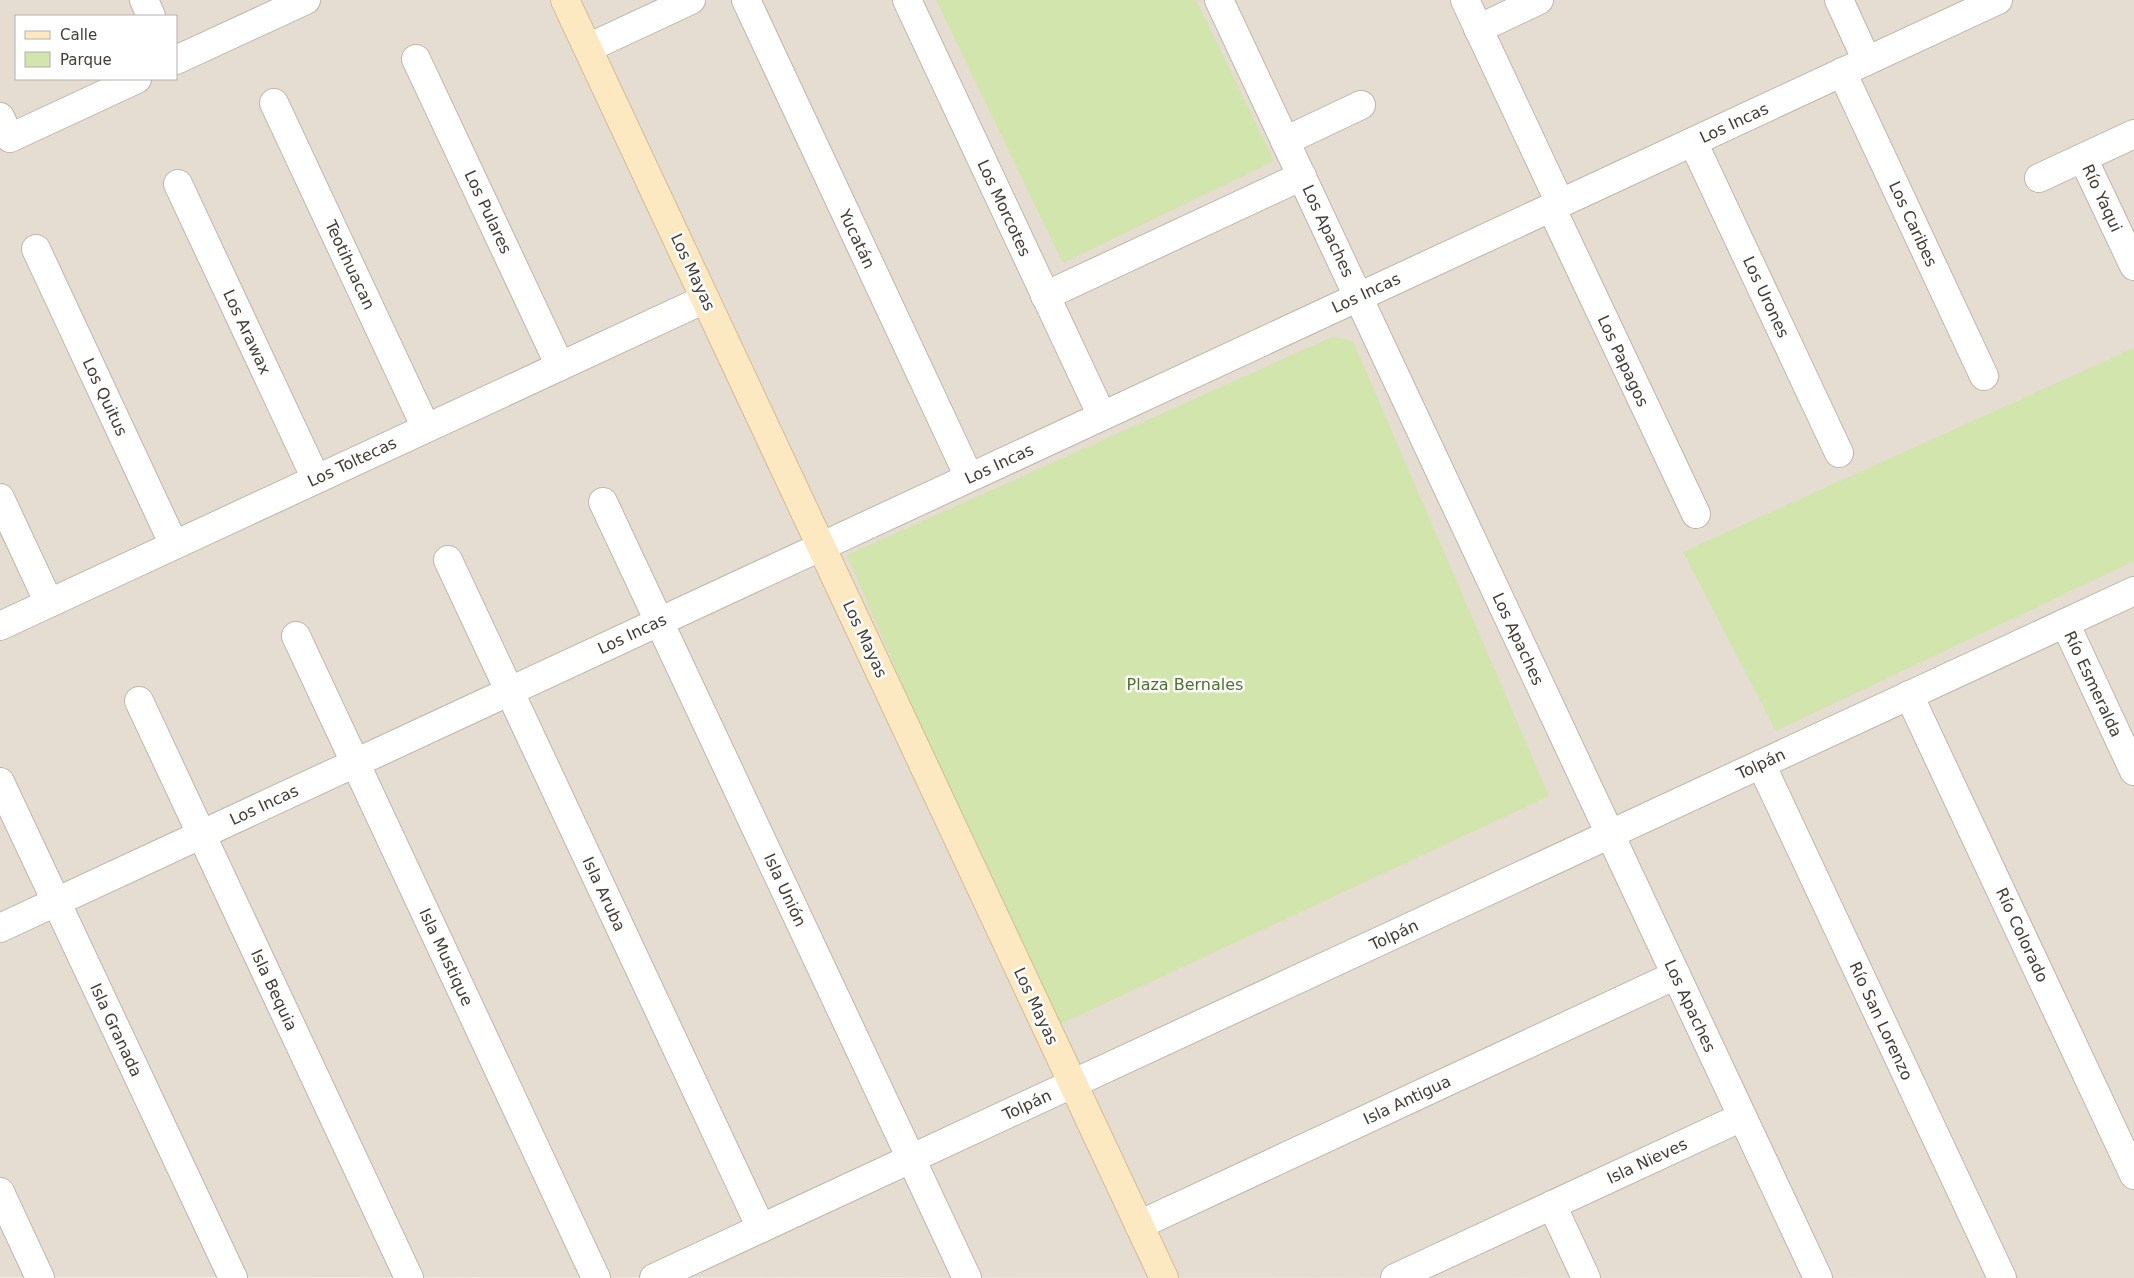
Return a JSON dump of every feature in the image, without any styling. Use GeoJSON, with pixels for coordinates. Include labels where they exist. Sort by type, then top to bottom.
{"type":"FeatureCollection","features":[{"type":"Feature","properties":{"kind":"street"},"geometry":{"type":"LineString","coordinates":[[144,0],[151,15]]}},
{"type":"Feature","properties":{"kind":"street"},"geometry":{"type":"LineString","coordinates":[[178,59],[306,0]]}},
{"type":"Feature","properties":{"kind":"street","name":"Los Mayas"},"geometry":{"type":"LineString","coordinates":[[565,0],[1164,1278]]}},
{"type":"Feature","properties":{"kind":"street"},"geometry":{"type":"LineString","coordinates":[[588,48],[691,0]]}},
{"type":"Feature","properties":{"kind":"street","name":"Yucatán"},"geometry":{"type":"LineString","coordinates":[[746,0],[969,477]]}},
{"type":"Feature","properties":{"kind":"street","name":"Los Morcotes"},"geometry":{"type":"LineString","coordinates":[[907,0],[1102,416]]}},
{"type":"Feature","properties":{"kind":"street","name":"Los Apaches"},"geometry":{"type":"LineString","coordinates":[[1219,0],[1818,1278]]}},
{"type":"Feature","properties":{"kind":"street","name":"Los Papagos"},"geometry":{"type":"LineString","coordinates":[[1465,0],[1696,514]]}},
{"type":"Feature","properties":{"kind":"street"},"geometry":{"type":"LineString","coordinates":[[1478,28],[1539,0]]}},
{"type":"Feature","properties":{"kind":"street"},"geometry":{"type":"LineString","coordinates":[[1839,0],[1867,61]]}},
{"type":"Feature","properties":{"kind":"street","name":"Los Incas"},"geometry":{"type":"LineString","coordinates":[[0,928],[1998,0]]}},
{"type":"Feature","properties":{"kind":"street","name":"Los Pulares"},"geometry":{"type":"LineString","coordinates":[[416,58],[560,366]]}},
{"type":"Feature","properties":{"kind":"street","name":"Los Caribes"},"geometry":{"type":"LineString","coordinates":[[1842,72],[1984,376]]}},
{"type":"Feature","properties":{"kind":"street"},"geometry":{"type":"LineString","coordinates":[[5,127],[134,80]]}},
{"type":"Feature","properties":{"kind":"street","name":"Teotihuacan"},"geometry":{"type":"LineString","coordinates":[[274,103],[426,428]]}},
{"type":"Feature","properties":{"kind":"street"},"geometry":{"type":"LineString","coordinates":[[1285,141],[1361,105]]}},
{"type":"Feature","properties":{"kind":"street"},"geometry":{"type":"LineString","coordinates":[[2039,178],[2134,134]]}},
{"type":"Feature","properties":{"kind":"street","name":"Los Urones"},"geometry":{"type":"LineString","coordinates":[[1693,142],[1839,453]]}},
{"type":"Feature","properties":{"kind":"street","name":"Río Yaqui"},"geometry":{"type":"LineString","coordinates":[[2083,158],[2134,266]]}},
{"type":"Feature","properties":{"kind":"street"},"geometry":{"type":"LineString","coordinates":[[1045,296],[1302,176]]}},
{"type":"Feature","properties":{"kind":"street","name":"Los Arawax"},"geometry":{"type":"LineString","coordinates":[[178,184],[316,479]]}},
{"type":"Feature","properties":{"kind":"street","name":"Los Quitus"},"geometry":{"type":"LineString","coordinates":[[36,250],[174,545]]}},
{"type":"Feature","properties":{"kind":"street","name":"Los Toltecas"},"geometry":{"type":"LineString","coordinates":[[0,626],[705,298]]}},
{"type":"Feature","properties":{"kind":"street"},"geometry":{"type":"LineString","coordinates":[[0,498],[49,603]]}},
{"type":"Feature","properties":{"kind":"street","name":"Isla Unión"},"geometry":{"type":"LineString","coordinates":[[603,502],[967,1278]]}},
{"type":"Feature","properties":{"kind":"street","name":"Isla Aruba"},"geometry":{"type":"LineString","coordinates":[[448,560],[761,1228]]}},
{"type":"Feature","properties":{"kind":"street","name":"Tolpán"},"geometry":{"type":"LineString","coordinates":[[654,1278],[2134,591]]}},
{"type":"Feature","properties":{"kind":"street","name":"Río Esmeralda"},"geometry":{"type":"LineString","coordinates":[[2065,623],[2134,771]]}},
{"type":"Feature","properties":{"kind":"street","name":"Isla Mustique"},"geometry":{"type":"LineString","coordinates":[[296,636],[596,1278]]}},
{"type":"Feature","properties":{"kind":"street","name":"Río Colorado"},"geometry":{"type":"LineString","coordinates":[[1909,695],[2134,1175]]}},
{"type":"Feature","properties":{"kind":"street","name":"Isla Bequia"},"geometry":{"type":"LineString","coordinates":[[139,701],[409,1278]]}},
{"type":"Feature","properties":{"kind":"street","name":"Río San Lorenzo"},"geometry":{"type":"LineString","coordinates":[[1761,764],[2002,1278]]}},
{"type":"Feature","properties":{"kind":"street","name":"Isla Granada"},"geometry":{"type":"LineString","coordinates":[[0,782],[233,1278]]}},
{"type":"Feature","properties":{"kind":"street","name":"Isla Antigua"},"geometry":{"type":"LineString","coordinates":[[1139,1225],[1676,975]]}},
{"type":"Feature","properties":{"kind":"street","name":"Isla Nieves"},"geometry":{"type":"LineString","coordinates":[[1395,1278],[1742,1117]]}},
{"type":"Feature","properties":{"kind":"street"},"geometry":{"type":"LineString","coordinates":[[0,1192],[40,1278]]}},
{"type":"Feature","properties":{"kind":"street"},"geometry":{"type":"LineString","coordinates":[[1552,1205],[1586,1278]]}},
{"type":"Feature","properties":{"kind":"shaded area"},"geometry":{"type":"Polygon","coordinates":[[[0,0],[2134,0],[2134,1278],[0,1277],[0,0]]]}},
{"type":"Feature","properties":{"kind":"green space"},"geometry":{"type":"Polygon","coordinates":[[[936,0],[1196,0],[1274,161],[1063,263],[936,0]]]}},
{"type":"Feature","properties":{"kind":"green space","name":"Plaza Bernales"},"geometry":{"type":"Polygon","coordinates":[[[1332,337],[1353,341],[1549,796],[1050,1029],[847,555],[1332,337]]]}},
{"type":"Feature","properties":{"kind":"green space"},"geometry":{"type":"Polygon","coordinates":[[[2134,348],[2134,561],[1776,731],[1683,552],[2134,348]]]}}]}
